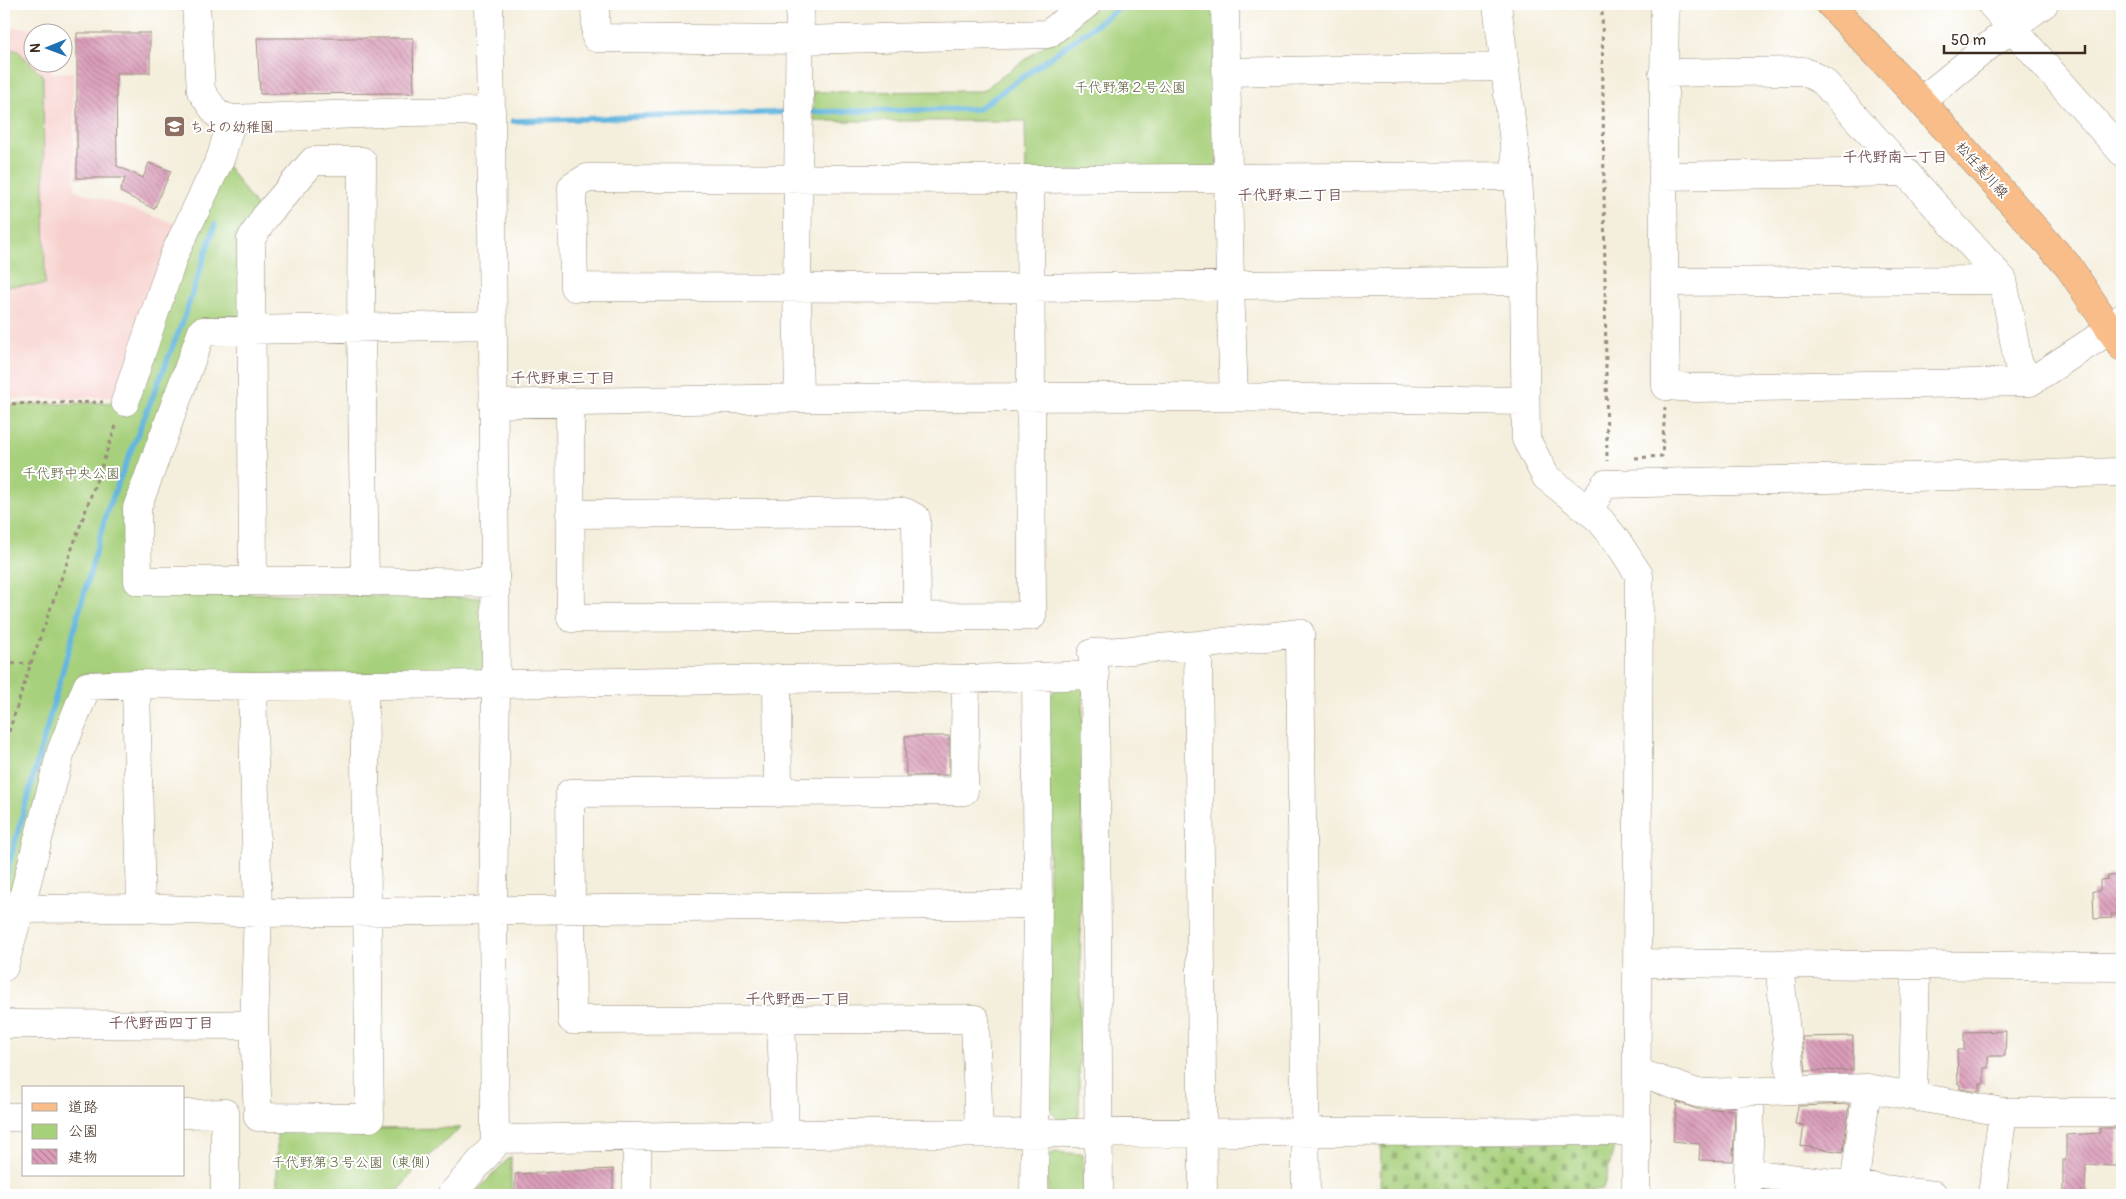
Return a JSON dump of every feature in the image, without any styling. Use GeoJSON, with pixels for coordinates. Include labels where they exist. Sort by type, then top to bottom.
{"type":"FeatureCollection","features":[{"type":"Feature","properties":{"kind":"main road","name":"松任美川線"},"geometry":{"type":"LineString","coordinates":[[1830,4],[1921,101],[2068,267],[2119,331]]}},
{"type":"Feature","properties":{"kind":"street"},"geometry":{"type":"LineString","coordinates":[[196,4],[201,91],[217,114],[232,119],[409,112],[491,111]]}},
{"type":"Feature","properties":{"kind":"street"},"geometry":{"type":"LineString","coordinates":[[451,1195],[494,1146],[495,1139],[493,910],[496,684],[491,111],[488,4]]}},
{"type":"Feature","properties":{"kind":"street"},"geometry":{"type":"LineString","coordinates":[[595,4],[596,38],[799,40],[1048,34],[1087,4]]}},
{"type":"Feature","properties":{"kind":"street"},"geometry":{"type":"LineString","coordinates":[[799,398],[797,288],[800,4]]}},
{"type":"Feature","properties":{"kind":"street"},"geometry":{"type":"LineString","coordinates":[[1225,4],[1234,396]]}},
{"type":"Feature","properties":{"kind":"street"},"geometry":{"type":"LineString","coordinates":[[1497,4],[1518,176],[1524,281],[1526,439],[1546,477],[1600,520],[1619,544],[1638,574],[1636,1195]]}},
{"type":"Feature","properties":{"kind":"street"},"geometry":{"type":"LineString","coordinates":[[1665,4],[1663,176],[1666,386],[1696,388],[2030,382],[2119,331]]}},
{"type":"Feature","properties":{"kind":"street"},"geometry":{"type":"LineString","coordinates":[[1991,4],[2122,152]]}},
{"type":"Feature","properties":{"kind":"street"},"geometry":{"type":"LineString","coordinates":[[1921,101],[2012,27],[2044,4]]}},
{"type":"Feature","properties":{"kind":"street"},"geometry":{"type":"LineString","coordinates":[[1227,72],[1505,67]]}},
{"type":"Feature","properties":{"kind":"street"},"geometry":{"type":"LineString","coordinates":[[1663,73],[1803,71],[1823,81],[2003,280],[2018,362],[2030,382]]}},
{"type":"Feature","properties":{"kind":"street"},"geometry":{"type":"LineString","coordinates":[[125,402],[174,255],[221,157],[232,119]]}},
{"type":"Feature","properties":{"kind":"street"},"geometry":{"type":"LineString","coordinates":[[253,582],[251,239],[265,217],[313,161],[362,161],[361,328],[365,580]]}},
{"type":"Feature","properties":{"kind":"street"},"geometry":{"type":"LineString","coordinates":[[1663,176],[1906,172]]}},
{"type":"Feature","properties":{"kind":"street"},"geometry":{"type":"LineString","coordinates":[[1518,176],[1030,179],[587,178],[572,187],[574,287],[1030,288],[1524,281]]}},
{"type":"Feature","properties":{"kind":"street"},"geometry":{"type":"LineString","coordinates":[[570,402],[571,618],[1032,616],[1030,179]]}},
{"type":"Feature","properties":{"kind":"street"},"geometry":{"type":"LineString","coordinates":[[1666,282],[2003,280]]}},
{"type":"Feature","properties":{"kind":"street"},"geometry":{"type":"LineString","coordinates":[[492,325],[202,332],[137,508],[138,581],[253,582],[365,580],[495,583]]}},
{"type":"Feature","properties":{"kind":"street"},"geometry":{"type":"LineString","coordinates":[[493,404],[799,398],[1234,396],[1525,400]]}},
{"type":"Feature","properties":{"kind":"street"},"geometry":{"type":"LineString","coordinates":[[1588,511],[1605,484],[2122,472]]}},
{"type":"Feature","properties":{"kind":"street"},"geometry":{"type":"LineString","coordinates":[[570,514],[905,512],[916,518],[917,617]]}},
{"type":"Feature","properties":{"kind":"street"},"geometry":{"type":"LineString","coordinates":[[1099,1195],[1095,675],[1092,653],[1198,645],[1300,633],[1306,1195]]}},
{"type":"Feature","properties":{"kind":"street"},"geometry":{"type":"LineString","coordinates":[[1198,645],[1203,1195]]}},
{"type":"Feature","properties":{"kind":"street"},"geometry":{"type":"LineString","coordinates":[[4,967],[61,751],[87,686],[136,684],[252,686],[496,684],[900,677],[966,679],[1095,675]]}},
{"type":"Feature","properties":{"kind":"street"},"geometry":{"type":"LineString","coordinates":[[1034,1195],[1038,904],[1036,677]]}},
{"type":"Feature","properties":{"kind":"street"},"geometry":{"type":"LineString","coordinates":[[777,678],[778,793]]}},
{"type":"Feature","properties":{"kind":"street"},"geometry":{"type":"LineString","coordinates":[[966,679],[964,791],[570,793],[572,1020],[975,1019],[980,1133]]}},
{"type":"Feature","properties":{"kind":"street"},"geometry":{"type":"LineString","coordinates":[[136,684],[141,908]]}},
{"type":"Feature","properties":{"kind":"street"},"geometry":{"type":"LineString","coordinates":[[252,686],[258,913],[254,1025],[258,1117],[370,1118],[364,685]]}},
{"type":"Feature","properties":{"kind":"street"},"geometry":{"type":"LineString","coordinates":[[20,909],[141,908],[258,913],[1038,904]]}},
{"type":"Feature","properties":{"kind":"street"},"geometry":{"type":"LineString","coordinates":[[1638,962],[2122,967]]}},
{"type":"Feature","properties":{"kind":"street"},"geometry":{"type":"LineString","coordinates":[[1779,964],[1792,1090]]}},
{"type":"Feature","properties":{"kind":"street"},"geometry":{"type":"LineString","coordinates":[[1913,1095],[1916,965]]}},
{"type":"Feature","properties":{"kind":"street"},"geometry":{"type":"LineString","coordinates":[[781,1019],[785,1134]]}},
{"type":"Feature","properties":{"kind":"street"},"geometry":{"type":"LineString","coordinates":[[4,1024],[254,1025]]}},
{"type":"Feature","properties":{"kind":"street"},"geometry":{"type":"LineString","coordinates":[[1636,1072],[1697,1093],[1867,1088],[2003,1112],[2122,1112]]}},
{"type":"Feature","properties":{"kind":"street"},"geometry":{"type":"LineString","coordinates":[[1854,1191],[1867,1088]]}},
{"type":"Feature","properties":{"kind":"street"},"geometry":{"type":"LineString","coordinates":[[1751,1092],[1748,1184],[1934,1195]]}},
{"type":"Feature","properties":{"kind":"street"},"geometry":{"type":"LineString","coordinates":[[1992,1195],[2003,1112]]}},
{"type":"Feature","properties":{"kind":"street"},"geometry":{"type":"LineString","coordinates":[[185,1114],[225,1113],[225,1195]]}},
{"type":"Feature","properties":{"kind":"street"},"geometry":{"type":"LineString","coordinates":[[4,1117],[22,1117]]}},
{"type":"Feature","properties":{"kind":"street"},"geometry":{"type":"LineString","coordinates":[[495,1139],[785,1134],[1636,1131]]}},
{"type":"Feature","properties":{"kind":"street"},"geometry":{"type":"LineString","coordinates":[[637,1137],[637,1195]]}},
{"type":"Feature","properties":{"kind":"path"},"geometry":{"type":"LineString","coordinates":[[1602,4],[1607,461],[1616,460]]}},
{"type":"Feature","properties":{"kind":"path"},"geometry":{"type":"LineString","coordinates":[[1634,459],[1662,456],[1666,386]]}},
{"type":"Feature","properties":{"kind":"path"},"geometry":{"type":"LineString","coordinates":[[4,404],[125,402],[31,663],[4,747]]}},
{"type":"Feature","properties":{"kind":"path"},"geometry":{"type":"LineString","coordinates":[[4,664],[31,663]]}},
{"type":"Feature","properties":{"kind":"shaded area"},"geometry":{"type":"Polygon","coordinates":[[[4,28],[22,28],[22,72],[73,72],[75,190],[176,224],[119,397],[4,399],[4,28]]]}},
{"type":"Feature","properties":{"kind":"green space","name":"千代野第２号公園"},"geometry":{"type":"Polygon","coordinates":[[[1101,4],[1215,4],[1218,163],[1211,170],[1026,171],[1025,121],[814,121],[813,92],[982,91],[1101,4]]]}},
{"type":"Feature","properties":{"kind":"green space"},"geometry":{"type":"Polygon","coordinates":[[[4,50],[17,50],[22,55],[22,72],[39,72],[43,76],[45,285],[4,286],[4,50]]]}},
{"type":"Feature","properties":{"kind":"green space","name":"千代野中央公園"},"geometry":{"type":"Polygon","coordinates":[[[221,157],[261,213],[245,323],[200,322],[128,511],[129,591],[484,598],[483,674],[82,674],[4,933],[4,405],[125,402],[221,157]]]}},
{"type":"Feature","properties":{"kind":"green space"},"geometry":{"type":"Polygon","coordinates":[[[1083,682],[1079,1114],[1077,1121],[1059,1120],[1049,1110],[1049,699],[1058,685],[1083,682]]]}},
{"type":"Feature","properties":{"kind":"green space","name":"千代野第３号公園（東側）"},"geometry":{"type":"Polygon","coordinates":[[[461,1128],[417,1168],[396,1195],[277,1195],[277,1130],[461,1128]]]}},
{"type":"Feature","properties":{"kind":"green space"},"geometry":{"type":"Polygon","coordinates":[[[1381,1143],[1615,1143],[1603,1189],[1584,1191],[1584,1195],[1380,1195],[1381,1143]]]}},
{"type":"Feature","properties":{"kind":"green space"},"geometry":{"type":"Polygon","coordinates":[[[1054,1152],[1083,1154],[1085,1195],[1048,1195],[1047,1157],[1054,1152]]]}},
{"type":"Feature","properties":{"kind":"green space"},"geometry":{"type":"Polygon","coordinates":[[[511,1156],[511,1195],[473,1195],[511,1156]]]}},
{"type":"Feature","properties":{"kind":"building"},"geometry":{"type":"Polygon","coordinates":[[[77,33],[150,33],[150,73],[116,73],[117,166],[143,178],[149,163],[171,171],[154,209],[120,192],[125,178],[77,178],[77,33]]]}},
{"type":"Feature","properties":{"kind":"building"},"geometry":{"type":"Polygon","coordinates":[[[257,38],[413,38],[414,93],[260,94],[257,38]]]}},
{"type":"Feature","properties":{"kind":"building"},"geometry":{"type":"Polygon","coordinates":[[[905,736],[949,736],[949,775],[906,776],[905,736]]]}},
{"type":"Feature","properties":{"kind":"building"},"geometry":{"type":"Polygon","coordinates":[[[2122,875],[2122,914],[2111,914],[2112,918],[2094,919],[2093,891],[2100,891],[2100,880],[2108,879],[2107,876],[2122,875]]]}},
{"type":"Feature","properties":{"kind":"building"},"geometry":{"type":"Polygon","coordinates":[[[2006,1031],[2005,1056],[1988,1056],[1988,1068],[1984,1068],[1984,1084],[1980,1084],[1980,1092],[1960,1089],[1960,1084],[1958,1084],[1957,1050],[1964,1050],[1964,1032],[2006,1031]]]}},
{"type":"Feature","properties":{"kind":"building"},"geometry":{"type":"Polygon","coordinates":[[[1853,1036],[1853,1070],[1806,1071],[1802,1037],[1853,1036]]]}},
{"type":"Feature","properties":{"kind":"building"},"geometry":{"type":"Polygon","coordinates":[[[1677,1102],[1697,1109],[1735,1110],[1733,1161],[1699,1160],[1700,1144],[1673,1141],[1677,1102]]]}},
{"type":"Feature","properties":{"kind":"building"},"geometry":{"type":"Polygon","coordinates":[[[1849,1104],[1843,1152],[1801,1146],[1804,1125],[1795,1124],[1798,1106],[1849,1104]]]}},
{"type":"Feature","properties":{"kind":"building"},"geometry":{"type":"Polygon","coordinates":[[[2100,1128],[2118,1128],[2117,1166],[2086,1165],[2085,1193],[2063,1192],[2063,1160],[2066,1160],[2066,1135],[2100,1133],[2100,1128]]]}},
{"type":"Feature","properties":{"kind":"building"},"geometry":{"type":"Polygon","coordinates":[[[613,1169],[613,1195],[515,1195],[515,1174],[613,1169]]]}},
{"type":"Feature","properties":{"kind":"waterway"},"geometry":{"type":"LineString","coordinates":[[806,112],[978,109],[1125,4]]}},
{"type":"Feature","properties":{"kind":"waterway"},"geometry":{"type":"LineString","coordinates":[[513,121],[792,112]]}},
{"type":"Feature","properties":{"kind":"waterway"},"geometry":{"type":"LineString","coordinates":[[4,882],[107,511],[184,318],[215,225]]}},
{"type":"Feature","properties":{"kind":"place","name":"ちよの幼稚園"},"geometry":{"type":"Point","coordinates":[174,127]}},
{"type":"Feature","properties":{"kind":"district","name":"千代野南一丁目"},"geometry":{"type":"Point","coordinates":[1895,157]}},
{"type":"Feature","properties":{"kind":"district","name":"千代野東二丁目"},"geometry":{"type":"Point","coordinates":[1290,195]}},
{"type":"Feature","properties":{"kind":"district","name":"千代野東三丁目"},"geometry":{"type":"Point","coordinates":[563,378]}},
{"type":"Feature","properties":{"kind":"district","name":"千代野西一丁目"},"geometry":{"type":"Point","coordinates":[798,999]}},
{"type":"Feature","properties":{"kind":"district","name":"千代野西四丁目"},"geometry":{"type":"Point","coordinates":[161,1023]}}]}
